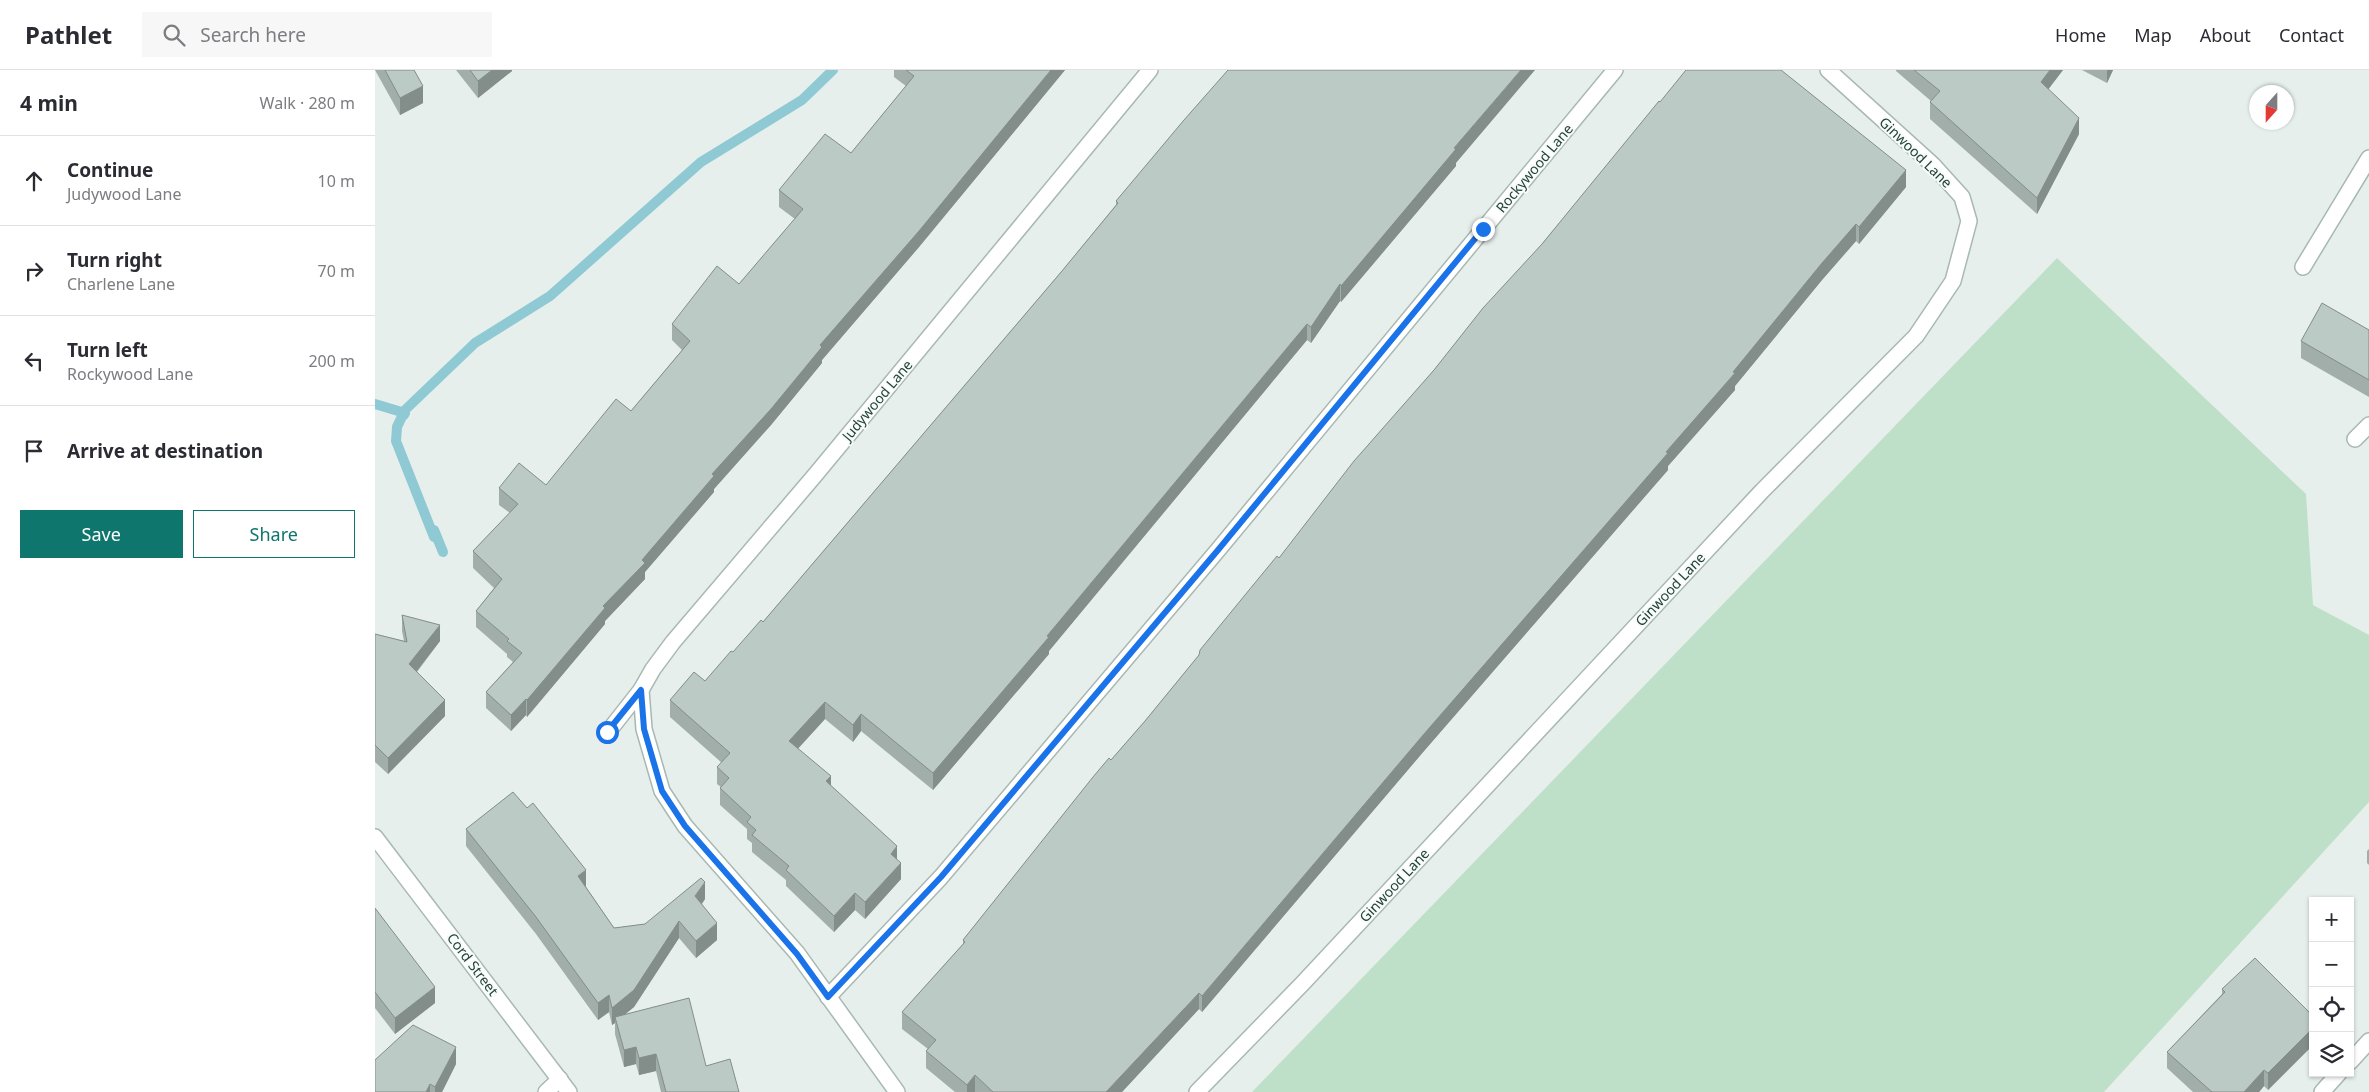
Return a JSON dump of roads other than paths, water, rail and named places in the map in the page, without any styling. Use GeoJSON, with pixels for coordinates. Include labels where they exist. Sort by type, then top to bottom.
{"type":"FeatureCollection","features":[{"type":"Feature","properties":{"kind":"street","name":"Judywood Lane"},"geometry":{"type":"LineString","coordinates":[[607,732],[641,690],[653,669],[673,642],[822,466],[1150,70]]}},
{"type":"Feature","properties":{"kind":"street","name":"Rockywood Lane"},"geometry":{"type":"LineString","coordinates":[[828,997],[960,854],[1218,550],[1615,70]]}},
{"type":"Feature","properties":{"kind":"street","name":"Ginwood Lane"},"geometry":{"type":"LineString","coordinates":[[1197,1092],[1303,983],[1762,491],[1916,336],[1953,281],[1969,221],[1962,197],[1933,165],[1828,70]]}},
{"type":"Feature","properties":{"kind":"street"},"geometry":{"type":"LineString","coordinates":[[2303,267],[2369,158]]}},
{"type":"Feature","properties":{"kind":"street"},"geometry":{"type":"LineString","coordinates":[[2355,439],[2369,425]]}},
{"type":"Feature","properties":{"kind":"street"},"geometry":{"type":"LineString","coordinates":[[641,690],[644,729],[662,791],[685,826],[797,954],[897,1092]]}},
{"type":"Feature","properties":{"kind":"street","name":"Cord Street"},"geometry":{"type":"LineString","coordinates":[[375,837],[569,1092]]}},
{"type":"Feature","properties":{"kind":"street"},"geometry":{"type":"LineString","coordinates":[[2354,1058],[2369,1041]]}},
{"type":"Feature","properties":{"kind":"street"},"geometry":{"type":"LineString","coordinates":[[2322,1092],[2335,1077]]}},
{"type":"Feature","properties":{"kind":"street"},"geometry":{"type":"LineString","coordinates":[[546,1092],[560,1079]]}},
{"type":"Feature","properties":{"kind":"waterway"},"geometry":{"type":"LineString","coordinates":[[434,537],[396,441],[397,427],[405,410],[475,343],[550,296],[701,162],[802,100],[833,70]]}},
{"type":"Feature","properties":{"kind":"waterway"},"geometry":{"type":"LineString","coordinates":[[375,404],[405,413],[404,415]]}},
{"type":"Feature","properties":{"kind":"waterway"},"geometry":{"type":"LineString","coordinates":[[434,530],[443,552]]}}]}
